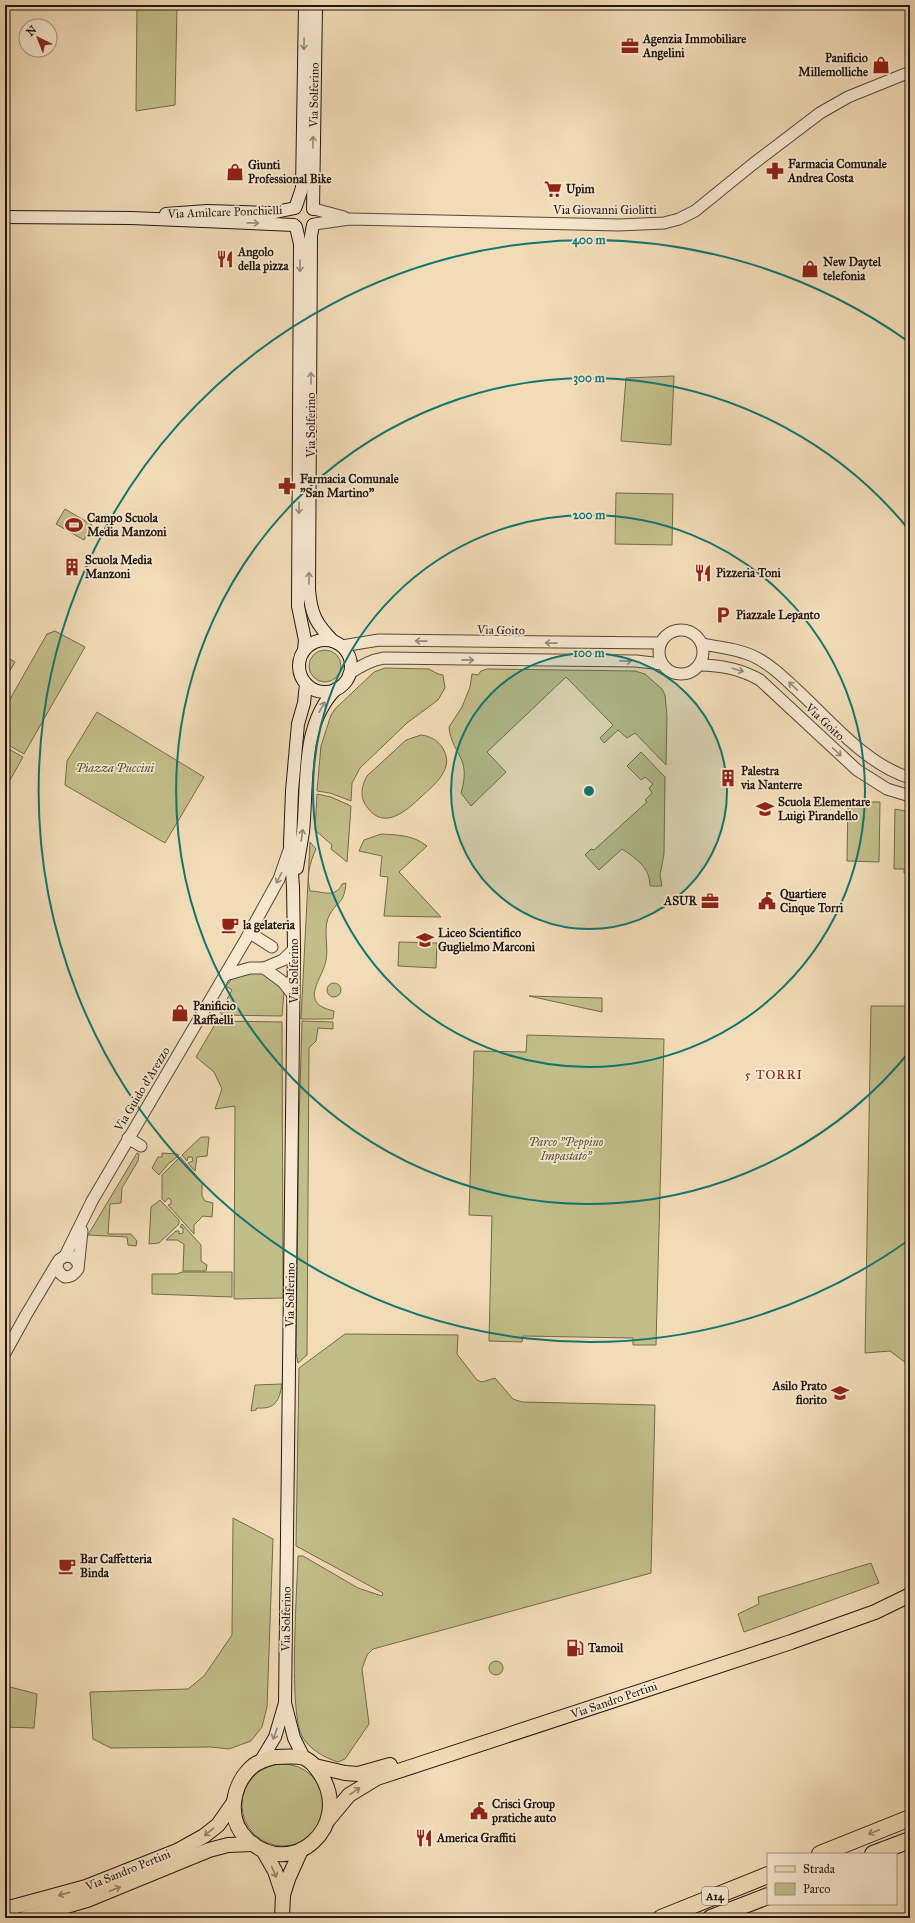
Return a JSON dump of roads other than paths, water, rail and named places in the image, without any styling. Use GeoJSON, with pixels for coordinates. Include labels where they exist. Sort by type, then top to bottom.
{"type":"FeatureCollection","features":[{"type":"Feature","properties":{"kind":"highway"},"geometry":{"type":"LineString","coordinates":[[822,1853],[910,1818]]}},
{"type":"Feature","properties":{"kind":"highway"},"geometry":{"type":"LineString","coordinates":[[876,1853],[910,1840]]}},
{"type":"Feature","properties":{"kind":"highway","name":"A14"},"geometry":{"type":"LineString","coordinates":[[661,1918],[767,1875]]}},
{"type":"Feature","properties":{"kind":"highway","name":"A14"},"geometry":{"type":"LineString","coordinates":[[711,1918],[767,1896]]}},
{"type":"Feature","properties":{"kind":"main road","name":"Via Solferino"},"geometry":{"type":"LineString","coordinates":[[305,5],[302,188],[291,217],[300,244],[298,606],[305,640],[304,650],[299,664],[301,677],[306,684],[304,703],[298,724],[294,762],[290,844],[293,887],[294,996],[285,1703],[294,1738],[310,1762]]}},
{"type":"Feature","properties":{"kind":"main road","name":"Via Solferino"},"geometry":{"type":"LineString","coordinates":[[293,887],[303,832],[309,750],[314,725],[320,709],[336,689],[346,680],[349,674],[350,659],[338,644],[318,624],[313,616],[310,605],[309,590],[311,244],[313,224],[316,217],[314,209],[316,5]]}},
{"type":"Feature","properties":{"kind":"main road"},"geometry":{"type":"LineString","coordinates":[[296,207],[307,205],[314,209]]}},
{"type":"Feature","properties":{"kind":"main road","name":"Via Amilcare Ponchielli"},"geometry":{"type":"LineString","coordinates":[[130,218],[207,211],[271,213],[296,207]]}},
{"type":"Feature","properties":{"kind":"main road","name":"Via Amilcare Ponchielli"},"geometry":{"type":"LineString","coordinates":[[5,217],[130,218],[295,226]]}},
{"type":"Feature","properties":{"kind":"main road"},"geometry":{"type":"LineString","coordinates":[[295,226],[303,229],[313,224]]}},
{"type":"Feature","properties":{"kind":"main road"},"geometry":{"type":"LineString","coordinates":[[304,650],[317,641],[338,644]]}},
{"type":"Feature","properties":{"kind":"main road"},"geometry":{"type":"LineString","coordinates":[[306,684],[320,691],[336,689]]}},
{"type":"Feature","properties":{"kind":"main road","name":"Via Sandro Pertini"},"geometry":{"type":"LineString","coordinates":[[910,1586],[848,1614],[788,1635],[374,1770],[358,1774],[345,1773],[310,1762],[274,1757],[260,1762],[245,1774],[238,1786],[234,1802],[234,1816],[239,1828],[247,1840],[258,1847],[276,1854],[288,1854],[301,1850],[313,1843],[323,1832],[329,1820],[349,1795],[377,1778],[791,1642],[875,1612],[910,1595]]}},
{"type":"Feature","properties":{"kind":"main road","name":"Via Solferino"},"geometry":{"type":"LineString","coordinates":[[260,1762],[275,1737],[285,1703]]}},
{"type":"Feature","properties":{"kind":"main road","name":"Via Sandro Pertini"},"geometry":{"type":"LineString","coordinates":[[310,1762],[330,1793],[331,1806],[329,1820]]}},
{"type":"Feature","properties":{"kind":"main road","name":"Via Sandro Pertini"},"geometry":{"type":"LineString","coordinates":[[5,1909],[86,1887],[177,1851],[204,1836],[218,1824],[234,1802]]}},
{"type":"Feature","properties":{"kind":"main road","name":"Via Sandro Pertini"},"geometry":{"type":"LineString","coordinates":[[25,1918],[87,1900],[208,1850],[228,1845],[258,1847]]}},
{"type":"Feature","properties":{"kind":"main road"},"geometry":{"type":"LineString","coordinates":[[258,1847],[275,1871],[283,1895]]}},
{"type":"Feature","properties":{"kind":"main road"},"geometry":{"type":"LineString","coordinates":[[282,1918],[283,1895],[301,1850]]}},
{"type":"Feature","properties":{"kind":"street","name":"Via Giovanni Giolitti"},"geometry":{"type":"LineString","coordinates":[[313,224],[350,219],[619,225],[664,223],[679,219],[695,211],[764,155],[820,113],[848,97],[910,72]]}},
{"type":"Feature","properties":{"kind":"street","name":"Via Giovanni Giolitti"},"geometry":{"type":"LineString","coordinates":[[314,209],[350,219]]}},
{"type":"Feature","properties":{"kind":"street"},"geometry":{"type":"LineString","coordinates":[[684,629],[695,634],[702,644],[703,658],[700,665],[689,673],[682,674],[668,670],[662,664],[658,650],[660,643],[670,632],[684,629]]}},
{"type":"Feature","properties":{"kind":"street","name":"Via Goito"},"geometry":{"type":"LineString","coordinates":[[338,644],[379,640],[660,643]]}},
{"type":"Feature","properties":{"kind":"street","name":"Via Goito"},"geometry":{"type":"LineString","coordinates":[[702,644],[737,650],[755,656],[774,669],[872,759],[894,773],[910,778]]}},
{"type":"Feature","properties":{"kind":"street"},"geometry":{"type":"LineString","coordinates":[[349,674],[376,659],[384,658],[636,661],[662,664]]}},
{"type":"Feature","properties":{"kind":"street","name":"Via Goito"},"geometry":{"type":"LineString","coordinates":[[700,665],[728,667],[746,672],[760,680],[857,770],[887,789],[910,796]]}},
{"type":"Feature","properties":{"kind":"street","name":"Via Guido d'Arezzo"},"geometry":{"type":"LineString","coordinates":[[5,1353],[26,1314],[61,1259],[70,1249],[83,1217],[128,1138],[250,933],[284,869],[290,844]]}},
{"type":"Feature","properties":{"kind":"street"},"geometry":{"type":"LineString","coordinates":[[250,933],[272,947]]}},
{"type":"Feature","properties":{"kind":"street"},"geometry":{"type":"LineString","coordinates":[[225,975],[250,968],[264,968],[283,960],[294,949]]}},
{"type":"Feature","properties":{"kind":"street"},"geometry":{"type":"LineString","coordinates":[[264,968],[282,982],[294,996]]}},
{"type":"Feature","properties":{"kind":"street"},"geometry":{"type":"LineString","coordinates":[[128,1138],[141,1146]]}},
{"type":"Feature","properties":{"kind":"street"},"geometry":{"type":"LineString","coordinates":[[46,1283],[72,1276],[76,1273],[83,1217]]}},
{"type":"Feature","properties":{"kind":"street"},"geometry":{"type":"LineString","coordinates":[[65,1277],[58,1271],[61,1259],[73,1257],[78,1263]]}},
{"type":"Feature","properties":{"kind":"place","name":"Agenzia Immobiliare Angelini"},"geometry":{"type":"Point","coordinates":[630,46]}},
{"type":"Feature","properties":{"kind":"place","name":"Panificio Millemolliche"},"geometry":{"type":"Point","coordinates":[881,65]}},
{"type":"Feature","properties":{"kind":"place","name":"Farmacia Comunale Andrea Costa"},"geometry":{"type":"Point","coordinates":[775,171]}},
{"type":"Feature","properties":{"kind":"place","name":"Giunti Professional Bike"},"geometry":{"type":"Point","coordinates":[235,172]}},
{"type":"Feature","properties":{"kind":"place","name":"Upim"},"geometry":{"type":"Point","coordinates":[553,189]}},
{"type":"Feature","properties":{"kind":"place","name":"Angolo della pizza"},"geometry":{"type":"Point","coordinates":[225,259]}},
{"type":"Feature","properties":{"kind":"place","name":"New Daytel telefonia"},"geometry":{"type":"Point","coordinates":[810,269]}},
{"type":"Feature","properties":{"kind":"place","name":"Farmacia Comunale \"San Martino\""},"geometry":{"type":"Point","coordinates":[287,486]}},
{"type":"Feature","properties":{"kind":"place","name":"Campo Scuola Media Manzoni"},"geometry":{"type":"Point","coordinates":[74,525]}},
{"type":"Feature","properties":{"kind":"place","name":"Scuola Media Manzoni"},"geometry":{"type":"Point","coordinates":[72,567]}},
{"type":"Feature","properties":{"kind":"place","name":"Pizzeria Toni"},"geometry":{"type":"Point","coordinates":[703,573]}},
{"type":"Feature","properties":{"kind":"place","name":"Piazzale Lepanto"},"geometry":{"type":"Point","coordinates":[723,615]}},
{"type":"Feature","properties":{"kind":"place","name":"Palestra via Nanterre"},"geometry":{"type":"Point","coordinates":[728,778]}},
{"type":"Feature","properties":{"kind":"place","name":"Scuola Elementare Luigi Pirandello"},"geometry":{"type":"Point","coordinates":[765,809]}},
{"type":"Feature","properties":{"kind":"place","name":"ASUR"},"geometry":{"type":"Point","coordinates":[710,901]}},
{"type":"Feature","properties":{"kind":"place","name":"Quartiere Cinque Torri"},"geometry":{"type":"Point","coordinates":[767,901]}},
{"type":"Feature","properties":{"kind":"place","name":"la gelateria"},"geometry":{"type":"Point","coordinates":[230,925]}},
{"type":"Feature","properties":{"kind":"place","name":"Liceo Scientifico Guglielmo Marconi"},"geometry":{"type":"Point","coordinates":[425,940]}},
{"type":"Feature","properties":{"kind":"place","name":"Panificio Raffaelli"},"geometry":{"type":"Point","coordinates":[180,1013]}},
{"type":"Feature","properties":{"kind":"place","name":"Asilo Prato fiorito"},"geometry":{"type":"Point","coordinates":[840,1393]}},
{"type":"Feature","properties":{"kind":"place","name":"Bar Caffetteria Binda"},"geometry":{"type":"Point","coordinates":[67,1566]}},
{"type":"Feature","properties":{"kind":"place","name":"Tamoil"},"geometry":{"type":"Point","coordinates":[575,1648]}},
{"type":"Feature","properties":{"kind":"place","name":"Crisci Group pratiche auto"},"geometry":{"type":"Point","coordinates":[479,1811]}},
{"type":"Feature","properties":{"kind":"place","name":"America Graffiti"},"geometry":{"type":"Point","coordinates":[424,1838]}},
{"type":"Feature","properties":{"kind":"district","name":"5 TORRI"},"geometry":{"type":"Point","coordinates":[774,1075]}},
{"type":"Feature","properties":{"kind":"park label","name":"Piazza Puccini"},"geometry":{"type":"Point","coordinates":[115,768]}},
{"type":"Feature","properties":{"kind":"park label","name":"Parco \"Peppino Impastato\""},"geometry":{"type":"Point","coordinates":[566,1149]}}]}
